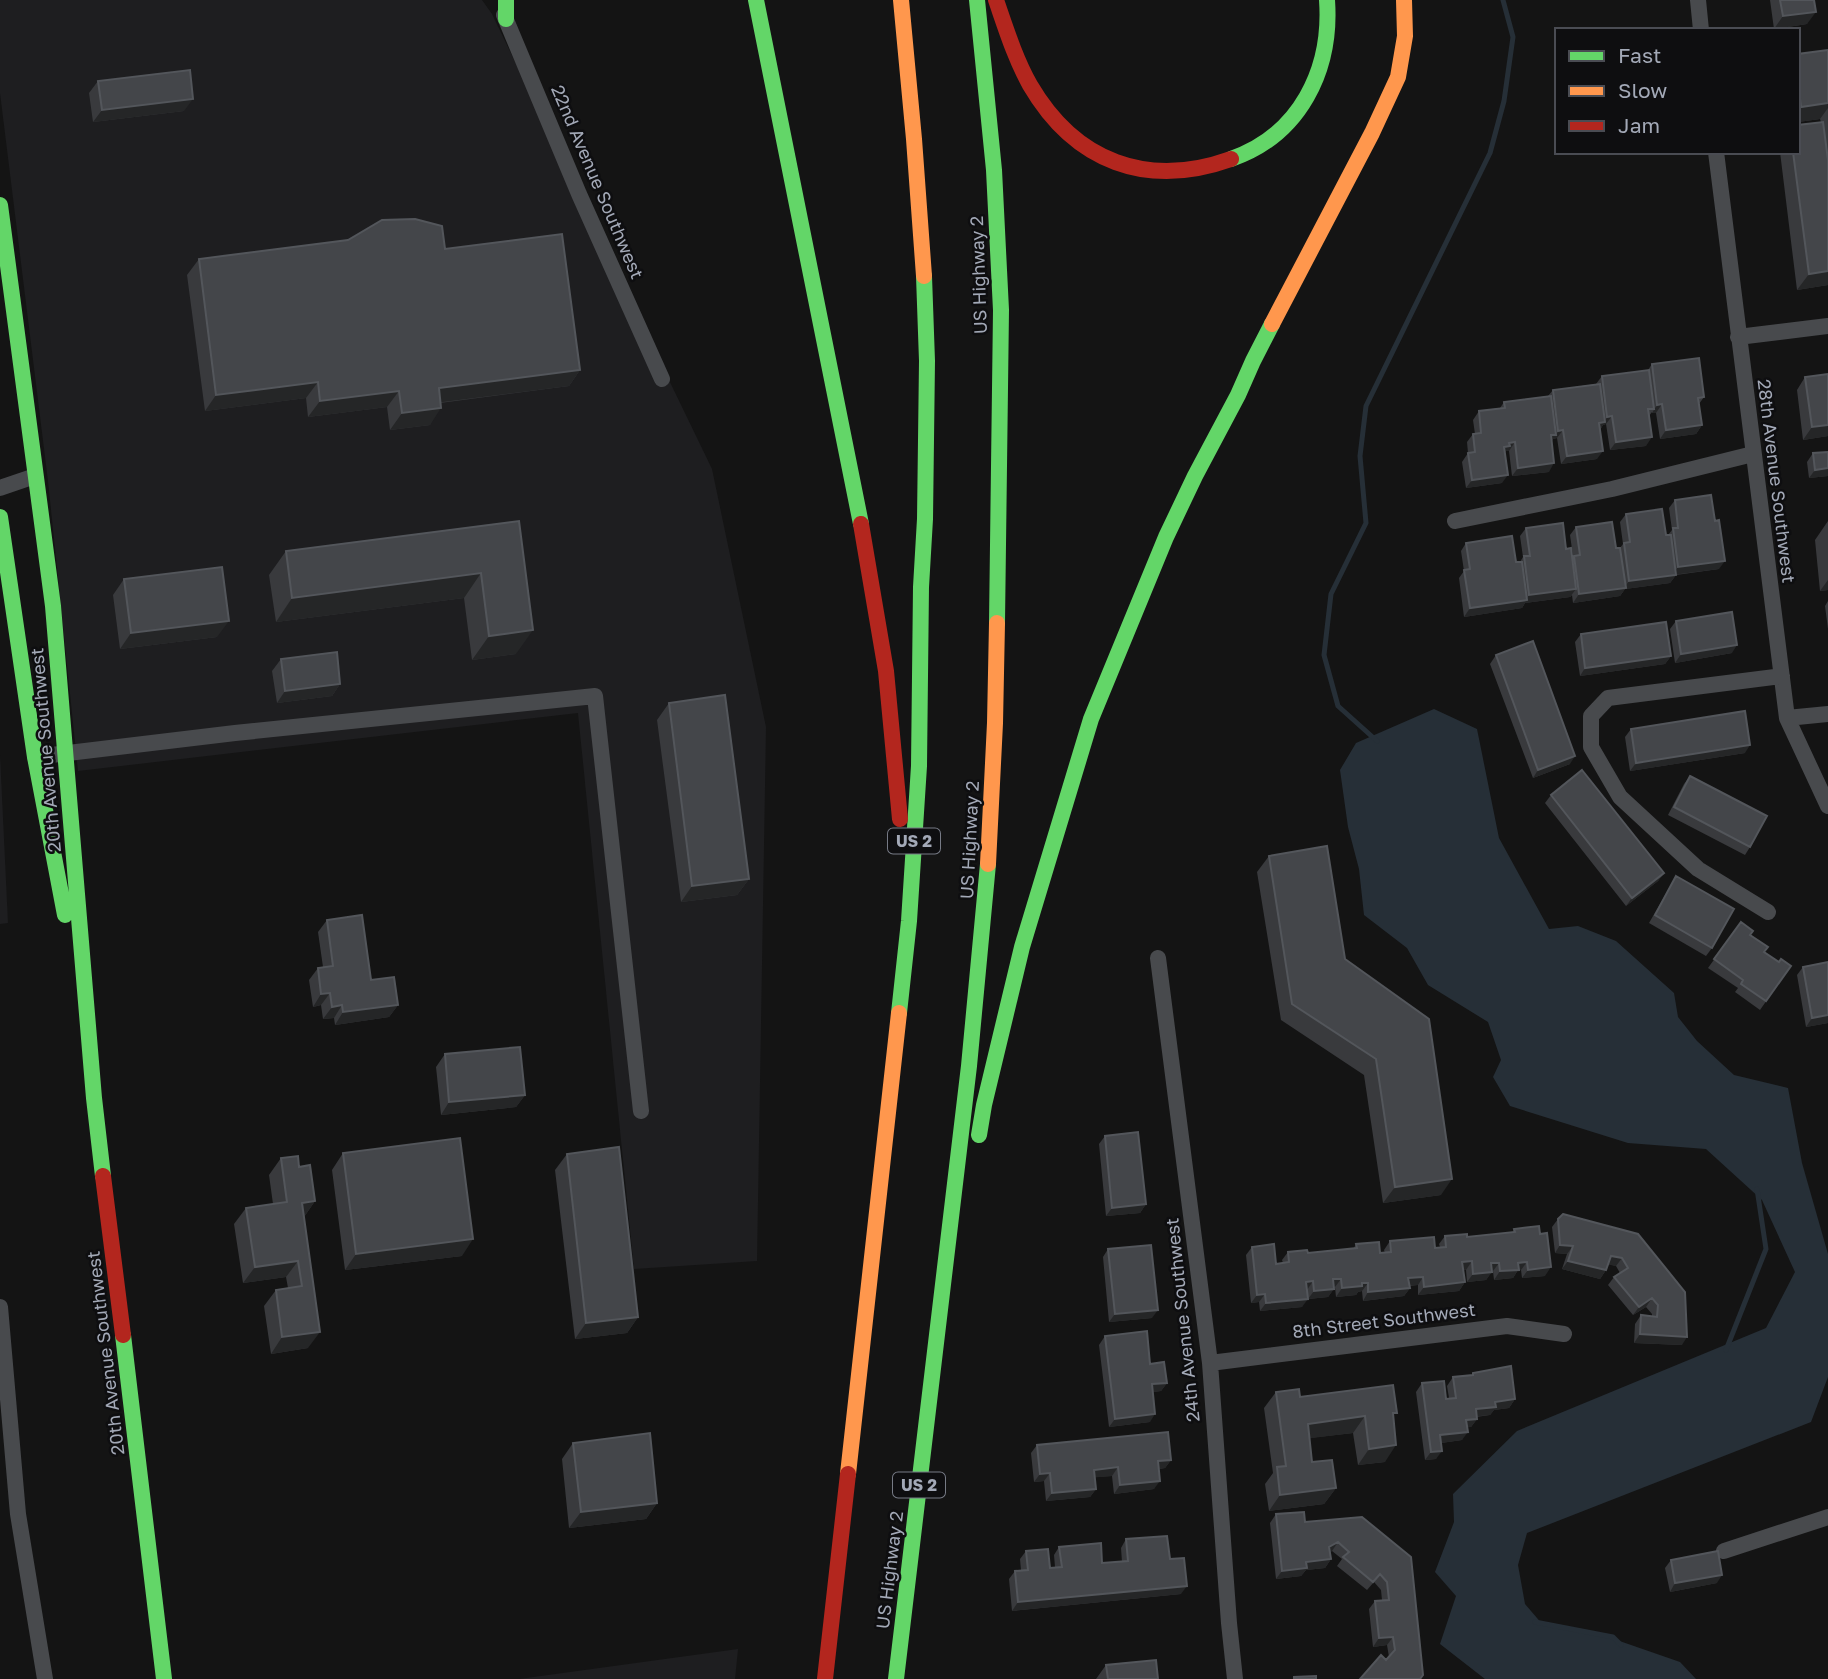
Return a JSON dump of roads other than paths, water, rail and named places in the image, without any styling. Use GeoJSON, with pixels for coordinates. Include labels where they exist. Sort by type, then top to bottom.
{"type":"FeatureCollection","features":[{"type":"Feature","properties":{"kind":"main road"},"geometry":{"type":"LineString","coordinates":[[506,0],[506,19]]}},
{"type":"Feature","properties":{"kind":"main road"},"geometry":{"type":"LineString","coordinates":[[756,0],[855,486],[886,671],[899,800],[902,988]]}},
{"type":"Feature","properties":{"kind":"main road","name":"US 2"},"geometry":{"type":"LineString","coordinates":[[825,1679],[902,988],[919,766],[927,361],[919,198],[901,0]]}},
{"type":"Feature","properties":{"kind":"main road","name":"US Highway 2"},"geometry":{"type":"LineString","coordinates":[[896,1679],[969,1066],[987,889],[995,723],[1001,310],[994,170],[977,0]]}},
{"type":"Feature","properties":{"kind":"main road"},"geometry":{"type":"LineString","coordinates":[[996,0],[1018,62],[1031,89],[1044,106],[1063,126],[1098,153],[1134,169],[1156,172],[1181,171],[1227,161],[1265,143],[1297,113],[1316,75],[1324,50],[1327,0]]}},
{"type":"Feature","properties":{"kind":"main road"},"geometry":{"type":"LineString","coordinates":[[942,1292],[964,1215],[984,1105],[1022,947],[1096,707],[1137,606],[1195,476],[1372,133],[1398,77],[1405,36],[1404,0]]}},
{"type":"Feature","properties":{"kind":"main road","name":"20th Avenue Southwest"},"geometry":{"type":"LineString","coordinates":[[0,205],[53,606],[86,1022],[164,1679]]}},
{"type":"Feature","properties":{"kind":"main road","name":"20th Avenue Southwest"},"geometry":{"type":"LineString","coordinates":[[0,517],[35,757],[86,1022]]}},
{"type":"Feature","properties":{"kind":"street","name":"22nd Avenue Southwest"},"geometry":{"type":"LineString","coordinates":[[497,0],[579,194],[662,379]]}},
{"type":"Feature","properties":{"kind":"street"},"geometry":{"type":"LineString","coordinates":[[1698,0],[1701,28]]}},
{"type":"Feature","properties":{"kind":"street","name":"28th Avenue Southwest"},"geometry":{"type":"LineString","coordinates":[[1716,154],[1787,718],[1828,807]]}},
{"type":"Feature","properties":{"kind":"street"},"geometry":{"type":"LineString","coordinates":[[1738,337],[1828,326]]}},
{"type":"Feature","properties":{"kind":"street"},"geometry":{"type":"LineString","coordinates":[[1455,521],[1612,489],[1753,454]]}},
{"type":"Feature","properties":{"kind":"street"},"geometry":{"type":"LineString","coordinates":[[0,488],[35,476]]}},
{"type":"Feature","properties":{"kind":"street"},"geometry":{"type":"LineString","coordinates":[[1768,912],[1698,869],[1620,797],[1591,747],[1591,716],[1608,698],[1782,676]]}},
{"type":"Feature","properties":{"kind":"street"},"geometry":{"type":"LineString","coordinates":[[35,757],[235,733],[595,696],[641,1111]]}},
{"type":"Feature","properties":{"kind":"street"},"geometry":{"type":"LineString","coordinates":[[1787,718],[1828,714]]}},
{"type":"Feature","properties":{"kind":"street","name":"24th Avenue Southwest"},"geometry":{"type":"LineString","coordinates":[[1158,958],[1210,1363],[1235,1679]]}},
{"type":"Feature","properties":{"kind":"street"},"geometry":{"type":"LineString","coordinates":[[0,1307],[18,1514],[45,1679]]}},
{"type":"Feature","properties":{"kind":"street","name":"8th Street Southwest"},"geometry":{"type":"LineString","coordinates":[[1210,1363],[1507,1326],[1564,1334]]}},
{"type":"Feature","properties":{"kind":"street"},"geometry":{"type":"LineString","coordinates":[[1724,1551],[1828,1517]]}},
{"type":"Feature","properties":{"kind":"waterway"},"geometry":{"type":"LineString","coordinates":[[1377,741],[1338,706],[1324,655],[1331,594],[1366,523],[1360,456],[1366,406],[1490,153],[1504,101],[1513,37],[1503,0]]}},
{"type":"Feature","properties":{"kind":"waterway"},"geometry":{"type":"LineString","coordinates":[[1726,1350],[1766,1249],[1757,1189]]}},
{"type":"Feature","properties":{"kind":"waterway"},"geometry":{"type":"LineString","coordinates":[[1535,1622],[1613,1637],[1621,1645]]}}]}
